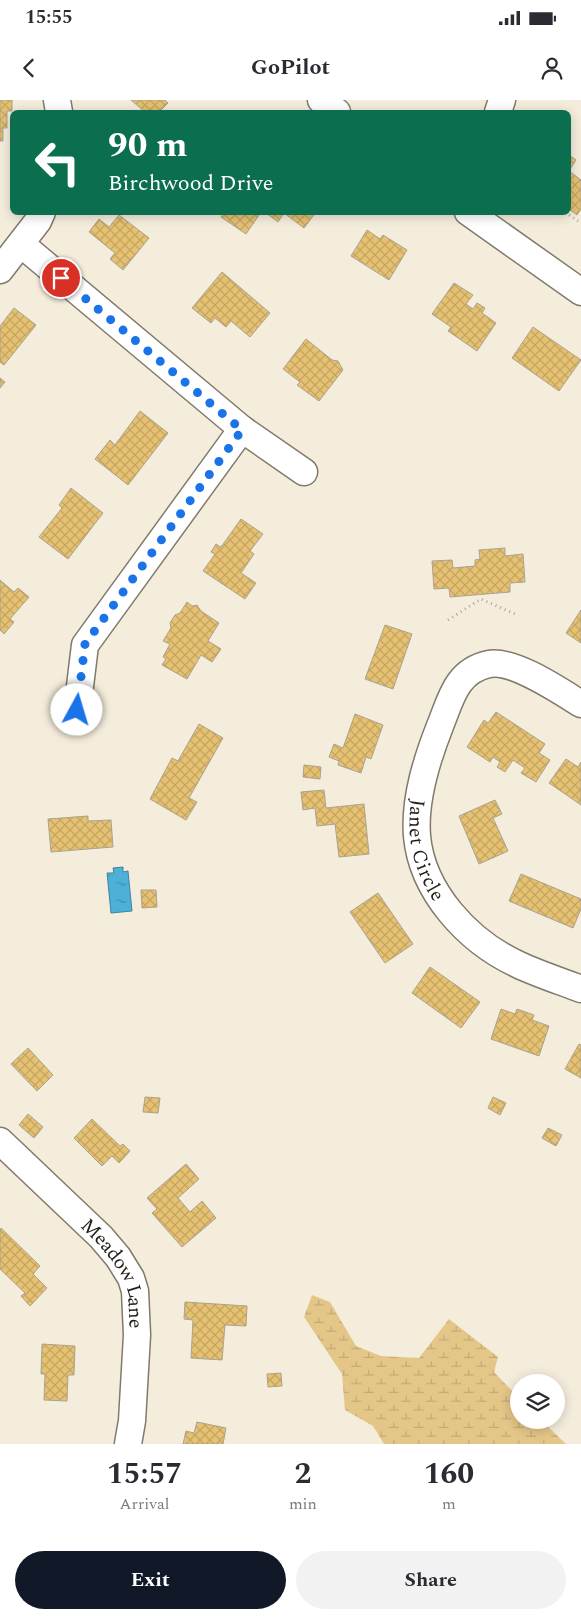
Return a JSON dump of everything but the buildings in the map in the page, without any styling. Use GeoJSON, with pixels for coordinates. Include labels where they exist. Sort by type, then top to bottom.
{"type":"FeatureCollection","features":[{"type":"Feature","properties":{"kind":"street"},"geometry":{"type":"LineString","coordinates":[[321,100],[334,110]]}},
{"type":"Feature","properties":{"kind":"street"},"geometry":{"type":"LineString","coordinates":[[0,270],[41,215]]}},
{"type":"Feature","properties":{"kind":"street"},"geometry":{"type":"LineString","coordinates":[[472,215],[581,292]]}},
{"type":"Feature","properties":{"kind":"street"},"geometry":{"type":"LineString","coordinates":[[21,244],[242,430],[304,472]]}},
{"type":"Feature","properties":{"kind":"street"},"geometry":{"type":"LineString","coordinates":[[77,710],[85,644],[242,430]]}},
{"type":"Feature","properties":{"kind":"street","name":"Janet Circle"},"geometry":{"type":"LineString","coordinates":[[581,704],[520,669],[499,664],[489,664],[470,671],[462,678],[455,689],[432,746],[424,775],[419,805],[417,836],[424,868],[439,898],[459,923],[485,945],[517,964],[581,989]]}},
{"type":"Feature","properties":{"kind":"street","name":"Meadow Lane"},"geometry":{"type":"LineString","coordinates":[[0,1141],[101,1237],[118,1257],[131,1278],[135,1292],[137,1335],[132,1421],[128,1444]]}},
{"type":"Feature","properties":{"kind":"path"},"geometry":{"type":"LineString","coordinates":[[569,215],[581,223]]}},
{"type":"Feature","properties":{"kind":"path"},"geometry":{"type":"LineString","coordinates":[[448,620],[480,599],[515,614]]}},
{"type":"Feature","properties":{"kind":"green space"},"geometry":{"type":"Polygon","coordinates":[[[312,1295],[330,1302],[356,1346],[381,1356],[419,1358],[449,1319],[498,1357],[494,1372],[510,1389],[510,1429],[550,1429],[566,1444],[384,1444],[373,1426],[345,1410],[342,1374],[304,1317],[312,1295]]]}},
{"type":"Feature","properties":{"kind":"water"},"geometry":{"type":"Polygon","coordinates":[[[123,867],[123,872],[128,871],[132,911],[111,913],[107,873],[114,873],[113,868],[123,867]]]}},
{"type":"Feature","properties":{"kind":"route"},"geometry":{"type":"LineString","coordinates":[[61,278],[242,430],[85,644],[77,710]]}}]}
